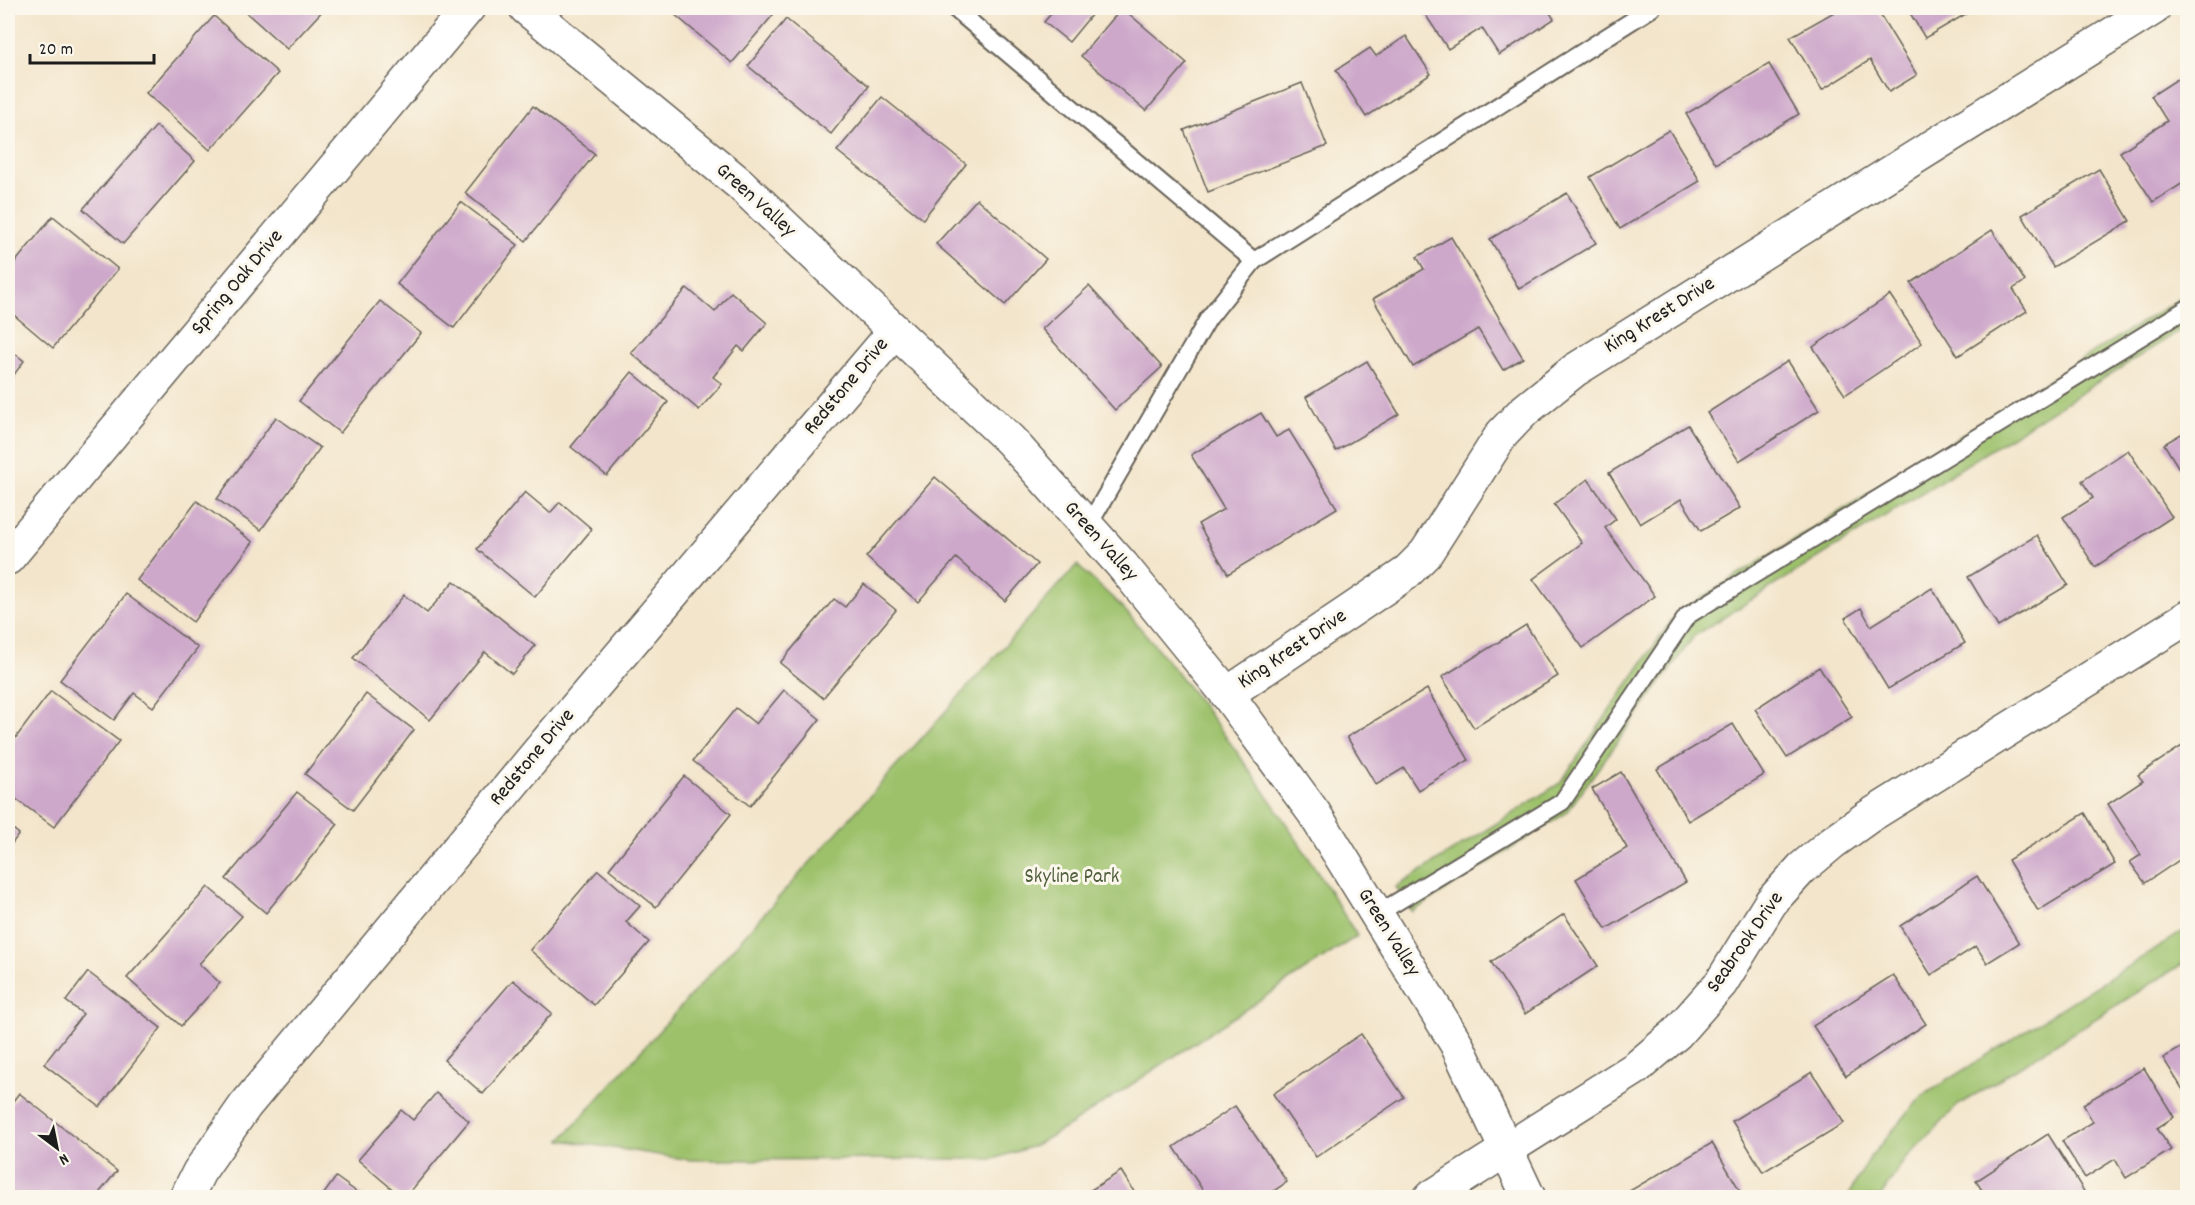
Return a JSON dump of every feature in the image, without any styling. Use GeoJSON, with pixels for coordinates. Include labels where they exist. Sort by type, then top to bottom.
{"type":"FeatureCollection","features":[{"type":"Feature","properties":{"kind":"street","name":"Spring Oak Drive"},"geometry":{"type":"LineString","coordinates":[[8,558],[468,8]]}},
{"type":"Feature","properties":{"kind":"street","name":"Green Valley"},"geometry":{"type":"LineString","coordinates":[[526,8],[740,184],[1010,440],[1122,565],[1227,694],[1314,813],[1456,1042],[1528,1197]]}},
{"type":"Feature","properties":{"kind":"street","name":"King Krest Drive"},"geometry":{"type":"LineString","coordinates":[[1227,694],[1405,574],[1426,553],[1502,434],[1524,411],[1575,370],[2154,8]]}},
{"type":"Feature","properties":{"kind":"street","name":"Redstone Drive"},"geometry":{"type":"LineString","coordinates":[[186,1197],[199,1172],[245,1106],[545,744],[895,331]]}},
{"type":"Feature","properties":{"kind":"street","name":"Seabrook Drive"},"geometry":{"type":"LineString","coordinates":[[1430,1197],[1636,1068],[1676,1034],[1721,983],[1771,902],[1802,868],[1833,843],[1868,817],[2187,616]]}},
{"type":"Feature","properties":{"kind":"lane"},"geometry":{"type":"LineString","coordinates":[[954,8],[1254,261]]}},
{"type":"Feature","properties":{"kind":"lane"},"geometry":{"type":"LineString","coordinates":[[1087,528],[1208,319],[1254,261],[1652,8]]}},
{"type":"Feature","properties":{"kind":"lane"},"geometry":{"type":"LineString","coordinates":[[1377,914],[1562,802],[1687,616],[2187,308]]}},
{"type":"Feature","properties":{"kind":"green space"},"geometry":{"type":"Polygon","coordinates":[[[2187,294],[2187,326],[1694,636],[1566,813],[1412,912],[1396,887],[1560,783],[1676,614],[2187,294]]]}},
{"type":"Feature","properties":{"kind":"green space","name":"Skyline Park"},"geometry":{"type":"Polygon","coordinates":[[[1077,565],[1130,616],[1222,731],[1278,811],[1357,936],[1070,1125],[1034,1146],[993,1159],[691,1160],[561,1140],[1077,565]]]}},
{"type":"Feature","properties":{"kind":"green space"},"geometry":{"type":"Polygon","coordinates":[[[2187,929],[2187,961],[1957,1106],[1905,1159],[1880,1197],[1847,1197],[1871,1156],[1922,1096],[2187,929]]]}},
{"type":"Feature","properties":{"kind":"building"},"geometry":{"type":"Polygon","coordinates":[[[241,8],[325,8],[287,49],[241,8]]]}},
{"type":"Feature","properties":{"kind":"building"},"geometry":{"type":"Polygon","coordinates":[[[667,8],[764,8],[773,15],[732,63],[667,8]]]}},
{"type":"Feature","properties":{"kind":"building"},"geometry":{"type":"Polygon","coordinates":[[[1056,8],[1097,8],[1069,42],[1044,22],[1056,8]]]}},
{"type":"Feature","properties":{"kind":"building"},"geometry":{"type":"Polygon","coordinates":[[[1122,8],[1187,63],[1146,111],[1081,56],[1122,8]]]}},
{"type":"Feature","properties":{"kind":"building"},"geometry":{"type":"Polygon","coordinates":[[[1421,8],[1547,8],[1554,19],[1499,55],[1482,28],[1448,49],[1421,8]]]}},
{"type":"Feature","properties":{"kind":"building"},"geometry":{"type":"Polygon","coordinates":[[[1841,8],[1876,8],[1917,75],[1889,92],[1870,60],[1822,90],[1790,37],[1841,8]]]}},
{"type":"Feature","properties":{"kind":"building"},"geometry":{"type":"Polygon","coordinates":[[[1907,8],[1976,8],[1925,38],[1907,8]]]}},
{"type":"Feature","properties":{"kind":"building"},"geometry":{"type":"Polygon","coordinates":[[[214,16],[278,73],[210,150],[146,93],[214,16]]]}},
{"type":"Feature","properties":{"kind":"building"},"geometry":{"type":"Polygon","coordinates":[[[786,19],[869,86],[831,134],[748,66],[786,19]]]}},
{"type":"Feature","properties":{"kind":"building"},"geometry":{"type":"Polygon","coordinates":[[[1406,36],[1431,74],[1366,117],[1336,70],[1370,48],[1376,56],[1406,36]]]}},
{"type":"Feature","properties":{"kind":"building"},"geometry":{"type":"Polygon","coordinates":[[[1769,64],[1799,114],[1716,164],[1686,114],[1769,64]]]}},
{"type":"Feature","properties":{"kind":"building"},"geometry":{"type":"Polygon","coordinates":[[[2182,76],[2188,84],[2188,180],[2153,202],[2120,152],[2167,121],[2151,96],[2182,76]]]}},
{"type":"Feature","properties":{"kind":"building"},"geometry":{"type":"Polygon","coordinates":[[[1302,83],[1327,146],[1208,192],[1184,130],[1302,83]]]}},
{"type":"Feature","properties":{"kind":"building"},"geometry":{"type":"Polygon","coordinates":[[[882,97],[966,164],[923,219],[837,151],[882,97]]]}},
{"type":"Feature","properties":{"kind":"building"},"geometry":{"type":"Polygon","coordinates":[[[533,106],[595,154],[526,241],[465,193],[533,106]]]}},
{"type":"Feature","properties":{"kind":"building"},"geometry":{"type":"Polygon","coordinates":[[[156,126],[195,161],[123,244],[83,209],[156,126]]]}},
{"type":"Feature","properties":{"kind":"building"},"geometry":{"type":"Polygon","coordinates":[[[1669,130],[1700,181],[1620,229],[1590,177],[1669,130]]]}},
{"type":"Feature","properties":{"kind":"building"},"geometry":{"type":"Polygon","coordinates":[[[2099,169],[2130,221],[2053,267],[2022,215],[2099,169]]]}},
{"type":"Feature","properties":{"kind":"building"},"geometry":{"type":"Polygon","coordinates":[[[1567,193],[1596,243],[1519,289],[1490,239],[1567,193]]]}},
{"type":"Feature","properties":{"kind":"building"},"geometry":{"type":"Polygon","coordinates":[[[977,199],[1046,259],[1005,305],[936,244],[977,199]]]}},
{"type":"Feature","properties":{"kind":"building"},"geometry":{"type":"Polygon","coordinates":[[[461,202],[518,245],[454,328],[397,284],[461,202]]]}},
{"type":"Feature","properties":{"kind":"building"},"geometry":{"type":"Polygon","coordinates":[[[53,216],[118,269],[53,348],[8,310],[8,271],[53,216]]]}},
{"type":"Feature","properties":{"kind":"building"},"geometry":{"type":"Polygon","coordinates":[[[1992,230],[2025,281],[2013,289],[2027,311],[1958,356],[1911,283],[1992,230]]]}},
{"type":"Feature","properties":{"kind":"building"},"geometry":{"type":"Polygon","coordinates":[[[1451,237],[1523,358],[1503,370],[1478,329],[1413,367],[1373,299],[1424,269],[1417,257],[1451,237]]]}},
{"type":"Feature","properties":{"kind":"building"},"geometry":{"type":"Polygon","coordinates":[[[1089,286],[1162,367],[1115,410],[1042,329],[1089,286]]]}},
{"type":"Feature","properties":{"kind":"building"},"geometry":{"type":"Polygon","coordinates":[[[687,288],[715,312],[731,292],[767,323],[744,351],[738,346],[713,377],[722,384],[699,410],[631,353],[687,288]]]}},
{"type":"Feature","properties":{"kind":"building"},"geometry":{"type":"Polygon","coordinates":[[[1890,295],[1922,343],[1845,395],[1813,347],[1890,295]]]}},
{"type":"Feature","properties":{"kind":"building"},"geometry":{"type":"Polygon","coordinates":[[[380,301],[421,333],[340,433],[299,401],[380,301]]]}},
{"type":"Feature","properties":{"kind":"building"},"geometry":{"type":"Polygon","coordinates":[[[8,348],[24,361],[8,383],[8,348]]]}},
{"type":"Feature","properties":{"kind":"building"},"geometry":{"type":"Polygon","coordinates":[[[1367,361],[1399,414],[1336,451],[1306,397],[1367,361]]]}},
{"type":"Feature","properties":{"kind":"building"},"geometry":{"type":"Polygon","coordinates":[[[1788,361],[1819,410],[1739,461],[1707,413],[1788,361]]]}},
{"type":"Feature","properties":{"kind":"building"},"geometry":{"type":"Polygon","coordinates":[[[632,372],[668,402],[607,476],[571,447],[632,372]]]}},
{"type":"Feature","properties":{"kind":"building"},"geometry":{"type":"Polygon","coordinates":[[[1261,413],[1276,437],[1289,430],[1337,508],[1228,574],[1198,524],[1224,509],[1191,455],[1261,413]]]}},
{"type":"Feature","properties":{"kind":"building"},"geometry":{"type":"Polygon","coordinates":[[[276,417],[320,448],[261,530],[217,499],[276,417]]]}},
{"type":"Feature","properties":{"kind":"building"},"geometry":{"type":"Polygon","coordinates":[[[1688,425],[1740,508],[1701,531],[1681,499],[1640,524],[1609,473],[1688,425]]]}},
{"type":"Feature","properties":{"kind":"building"},"geometry":{"type":"Polygon","coordinates":[[[2188,430],[2188,483],[2164,444],[2188,430]]]}},
{"type":"Feature","properties":{"kind":"building"},"geometry":{"type":"Polygon","coordinates":[[[2128,450],[2172,517],[2095,567],[2063,517],[2093,498],[2082,481],[2128,450]]]}},
{"type":"Feature","properties":{"kind":"building"},"geometry":{"type":"Polygon","coordinates":[[[935,477],[1037,564],[1005,601],[956,558],[918,602],[866,557],[935,477]]]}},
{"type":"Feature","properties":{"kind":"building"},"geometry":{"type":"Polygon","coordinates":[[[1588,479],[1616,519],[1605,528],[1655,596],[1583,648],[1533,579],[1582,543],[1554,504],[1588,479]]]}},
{"type":"Feature","properties":{"kind":"building"},"geometry":{"type":"Polygon","coordinates":[[[525,492],[550,513],[560,502],[592,529],[535,597],[477,549],[525,492]]]}},
{"type":"Feature","properties":{"kind":"building"},"geometry":{"type":"Polygon","coordinates":[[[197,501],[253,542],[193,622],[137,580],[197,501]]]}},
{"type":"Feature","properties":{"kind":"building"},"geometry":{"type":"Polygon","coordinates":[[[2037,535],[2068,585],[1998,627],[1968,577],[2037,535]]]}},
{"type":"Feature","properties":{"kind":"building"},"geometry":{"type":"Polygon","coordinates":[[[454,581],[535,646],[512,674],[485,652],[430,720],[353,658],[404,595],[427,613],[454,581]]]}},
{"type":"Feature","properties":{"kind":"building"},"geometry":{"type":"Polygon","coordinates":[[[864,584],[896,610],[823,698],[780,663],[834,599],[845,607],[864,584]]]}},
{"type":"Feature","properties":{"kind":"building"},"geometry":{"type":"Polygon","coordinates":[[[1932,588],[1965,643],[1888,689],[1845,618],[1861,608],[1871,626],[1932,588]]]}},
{"type":"Feature","properties":{"kind":"building"},"geometry":{"type":"Polygon","coordinates":[[[126,594],[198,648],[153,707],[134,693],[114,720],[60,680],[126,594]]]}},
{"type":"Feature","properties":{"kind":"building"},"geometry":{"type":"Polygon","coordinates":[[[1526,625],[1558,676],[1474,728],[1442,677],[1526,625]]]}},
{"type":"Feature","properties":{"kind":"building"},"geometry":{"type":"Polygon","coordinates":[[[1819,667],[1852,717],[1787,758],[1755,709],[1819,667]]]}},
{"type":"Feature","properties":{"kind":"building"},"geometry":{"type":"Polygon","coordinates":[[[1427,689],[1469,760],[1418,790],[1404,768],[1376,785],[1347,737],[1427,689]]]}},
{"type":"Feature","properties":{"kind":"building"},"geometry":{"type":"Polygon","coordinates":[[[784,690],[820,719],[750,806],[693,761],[736,708],[756,724],[784,690]]]}},
{"type":"Feature","properties":{"kind":"building"},"geometry":{"type":"Polygon","coordinates":[[[51,691],[119,741],[54,827],[8,793],[8,748],[51,691]]]}},
{"type":"Feature","properties":{"kind":"building"},"geometry":{"type":"Polygon","coordinates":[[[366,694],[414,730],[353,810],[305,774],[366,694]]]}},
{"type":"Feature","properties":{"kind":"building"},"geometry":{"type":"Polygon","coordinates":[[[1733,724],[1764,775],[1688,821],[1657,769],[1733,724]]]}},
{"type":"Feature","properties":{"kind":"building"},"geometry":{"type":"Polygon","coordinates":[[[2182,746],[2188,754],[2188,854],[2145,883],[2130,862],[2141,855],[2108,804],[2143,781],[2138,775],[2182,746]]]}},
{"type":"Feature","properties":{"kind":"building"},"geometry":{"type":"Polygon","coordinates":[[[1621,772],[1686,882],[1606,929],[1576,879],[1627,848],[1592,789],[1621,772]]]}},
{"type":"Feature","properties":{"kind":"building"},"geometry":{"type":"Polygon","coordinates":[[[684,776],[731,814],[656,907],[609,869],[684,776]]]}},
{"type":"Feature","properties":{"kind":"building"},"geometry":{"type":"Polygon","coordinates":[[[297,792],[338,824],[266,913],[226,879],[297,792]]]}},
{"type":"Feature","properties":{"kind":"building"},"geometry":{"type":"Polygon","coordinates":[[[2085,813],[2115,864],[2038,911],[2008,860],[2085,813]]]}},
{"type":"Feature","properties":{"kind":"building"},"geometry":{"type":"Polygon","coordinates":[[[8,825],[19,834],[8,849],[8,825]]]}},
{"type":"Feature","properties":{"kind":"building"},"geometry":{"type":"Polygon","coordinates":[[[598,870],[640,906],[626,922],[649,942],[594,1005],[530,950],[598,870]]]}},
{"type":"Feature","properties":{"kind":"building"},"geometry":{"type":"Polygon","coordinates":[[[1977,876],[2019,943],[1987,963],[1976,946],[1931,975],[1900,926],[1977,876]]]}},
{"type":"Feature","properties":{"kind":"building"},"geometry":{"type":"Polygon","coordinates":[[[208,887],[242,916],[199,964],[220,983],[181,1026],[127,978],[208,887]]]}},
{"type":"Feature","properties":{"kind":"building"},"geometry":{"type":"Polygon","coordinates":[[[1564,914],[1598,966],[1525,1014],[1491,962],[1564,914]]]}},
{"type":"Feature","properties":{"kind":"building"},"geometry":{"type":"Polygon","coordinates":[[[88,972],[161,1028],[100,1107],[44,1064],[83,1014],[66,1001],[88,972]]]}},
{"type":"Feature","properties":{"kind":"building"},"geometry":{"type":"Polygon","coordinates":[[[1893,975],[1926,1024],[1846,1076],[1813,1026],[1893,975]]]}},
{"type":"Feature","properties":{"kind":"building"},"geometry":{"type":"Polygon","coordinates":[[[513,980],[552,1013],[483,1094],[444,1060],[513,980]]]}},
{"type":"Feature","properties":{"kind":"building"},"geometry":{"type":"Polygon","coordinates":[[[1361,1034],[1404,1097],[1316,1157],[1273,1094],[1361,1034]]]}},
{"type":"Feature","properties":{"kind":"building"},"geometry":{"type":"Polygon","coordinates":[[[2188,1044],[2188,1098],[2163,1058],[2188,1044]]]}},
{"type":"Feature","properties":{"kind":"building"},"geometry":{"type":"Polygon","coordinates":[[[2144,1068],[2174,1117],[2157,1128],[2171,1150],[2126,1178],[2115,1159],[2085,1178],[2062,1141],[2093,1122],[2083,1104],[2144,1068]]]}},
{"type":"Feature","properties":{"kind":"building"},"geometry":{"type":"Polygon","coordinates":[[[1812,1072],[1844,1123],[1763,1172],[1732,1121],[1812,1072]]]}},
{"type":"Feature","properties":{"kind":"building"},"geometry":{"type":"Polygon","coordinates":[[[19,1093],[117,1171],[95,1198],[53,1198],[50,1195],[47,1198],[8,1198],[8,1108],[19,1093]]]}},
{"type":"Feature","properties":{"kind":"building"},"geometry":{"type":"Polygon","coordinates":[[[436,1093],[469,1121],[403,1198],[358,1160],[401,1110],[413,1120],[436,1093]]]}},
{"type":"Feature","properties":{"kind":"building"},"geometry":{"type":"Polygon","coordinates":[[[1235,1106],[1287,1182],[1263,1198],[1208,1198],[1174,1147],[1235,1106]]]}},
{"type":"Feature","properties":{"kind":"building"},"geometry":{"type":"Polygon","coordinates":[[[2048,1134],[2087,1196],[1987,1198],[1976,1181],[2048,1134]]]}},
{"type":"Feature","properties":{"kind":"building"},"geometry":{"type":"Polygon","coordinates":[[[1712,1143],[1742,1194],[1737,1198],[1629,1198],[1626,1193],[1712,1143]]]}},
{"type":"Feature","properties":{"kind":"building"},"geometry":{"type":"Polygon","coordinates":[[[1121,1171],[1138,1198],[1078,1198],[1121,1171]]]}},
{"type":"Feature","properties":{"kind":"building"},"geometry":{"type":"Polygon","coordinates":[[[336,1177],[365,1198],[321,1198],[336,1177]]]}}]}
